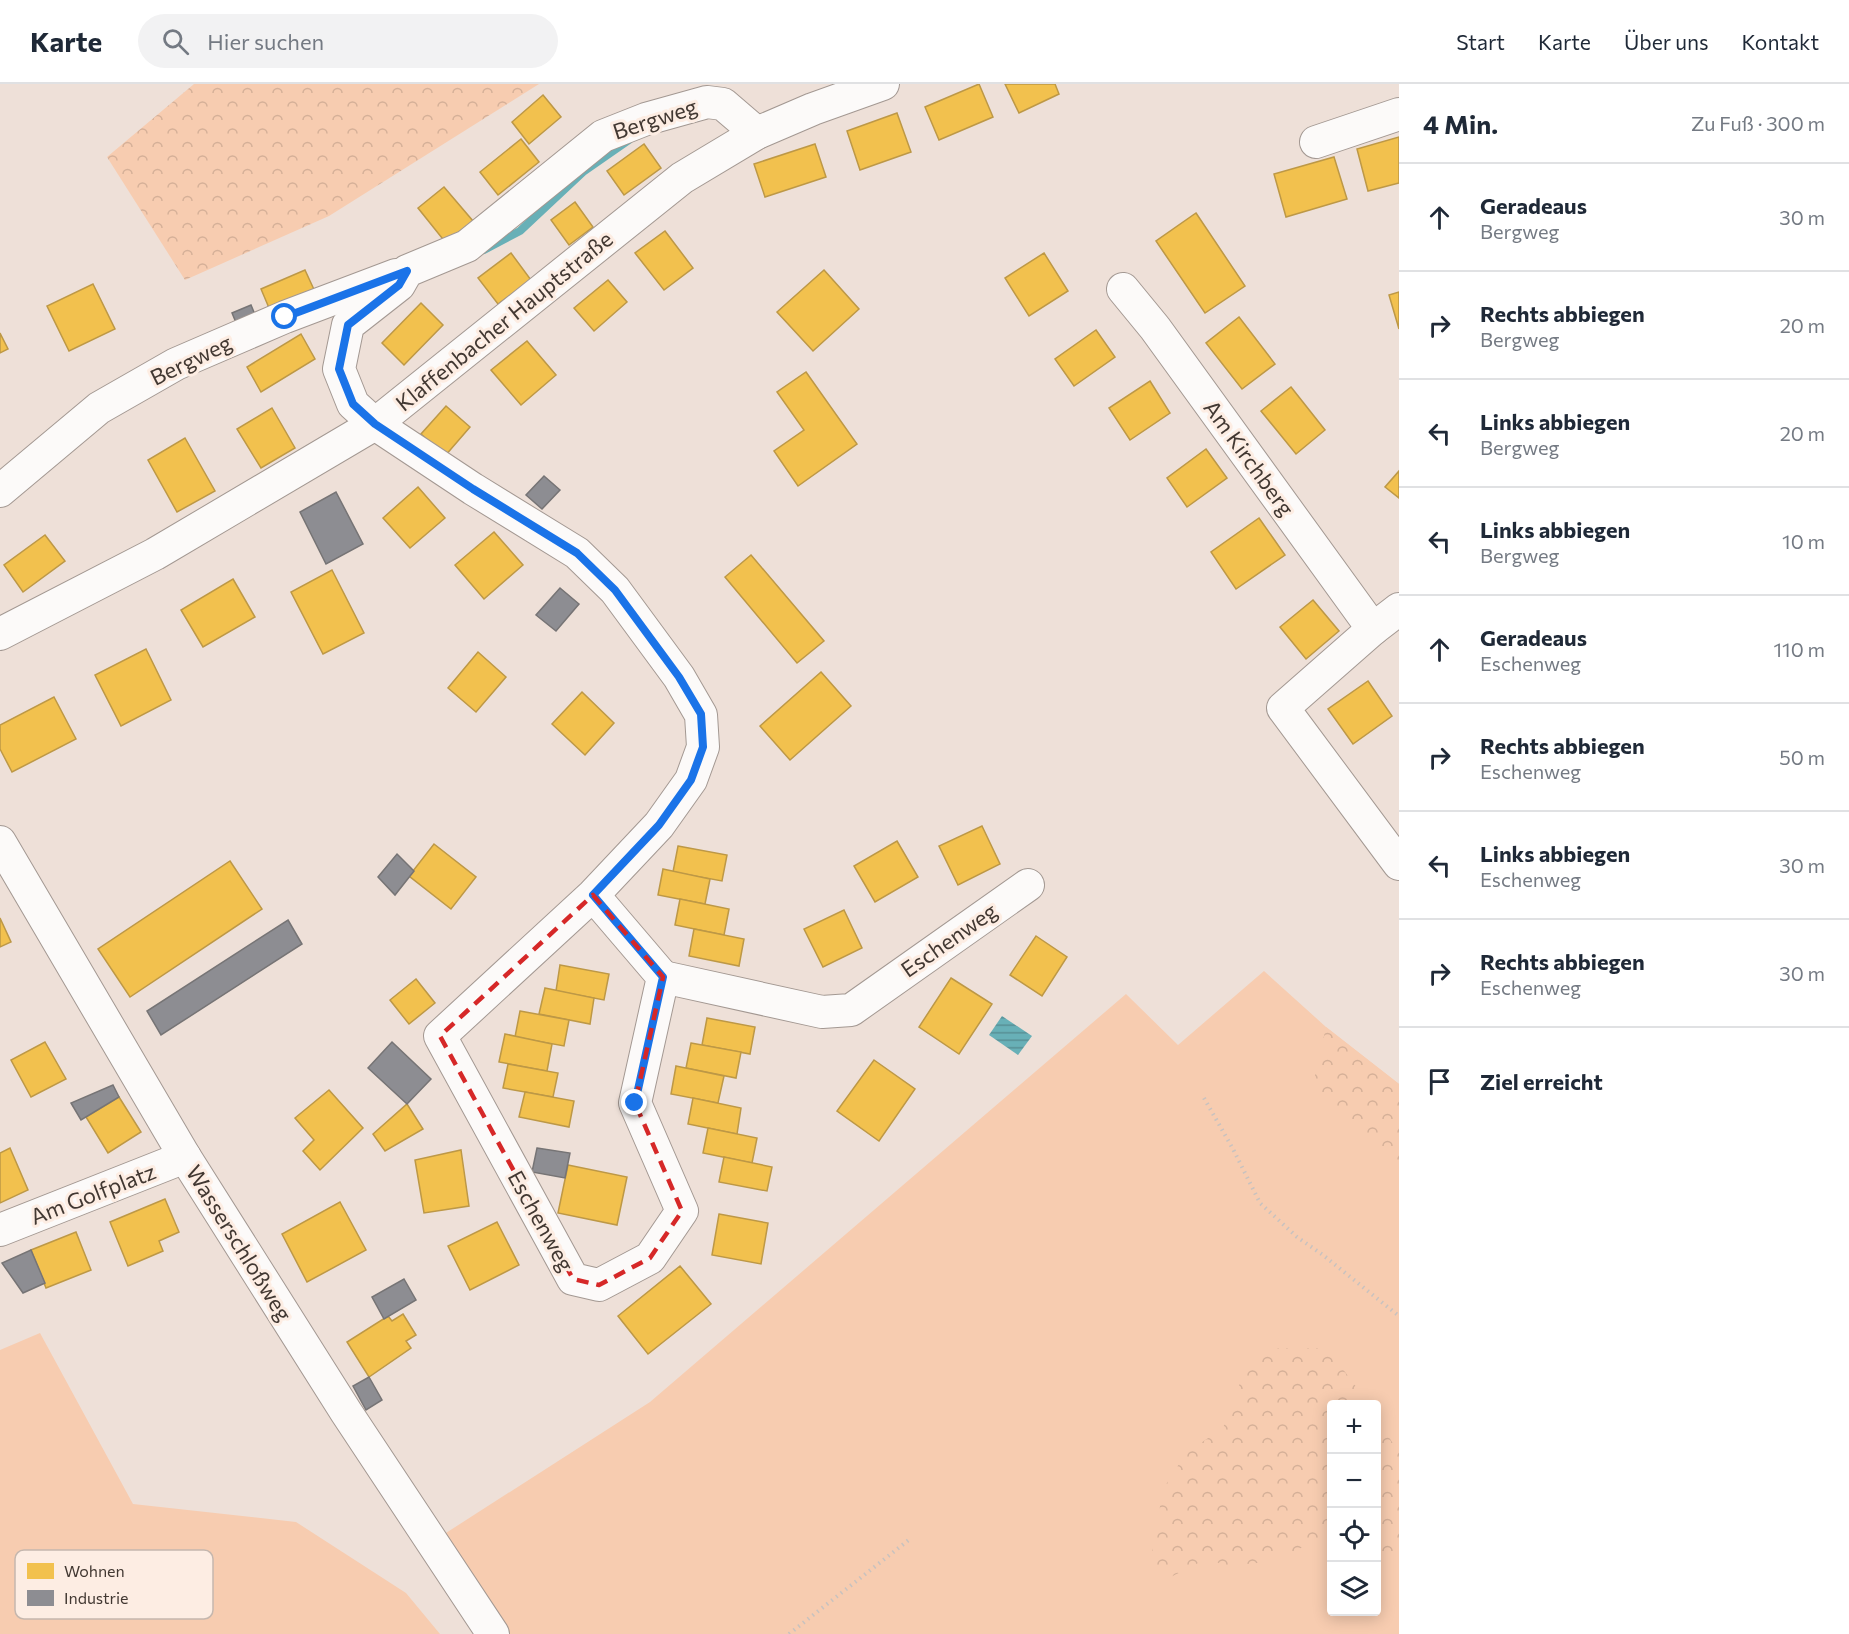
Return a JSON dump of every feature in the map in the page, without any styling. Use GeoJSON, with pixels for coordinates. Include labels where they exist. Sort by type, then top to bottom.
{"type":"FeatureCollection","features":[{"type":"Feature","properties":{"kind":"street","name":"Klaffenbacher Hauptstraße"},"geometry":{"type":"LineString","coordinates":[[0,634],[155,554],[364,414],[675,184],[757,133],[883,84]]}},
{"type":"Feature","properties":{"kind":"street","name":"Bergweg"},"geometry":{"type":"LineString","coordinates":[[0,491],[99,408],[176,364],[285,317],[467,246],[603,136],[646,119],[706,102],[723,104],[757,133]]}},
{"type":"Feature","properties":{"kind":"street"},"geometry":{"type":"LineString","coordinates":[[1316,142],[1399,114]]}},
{"type":"Feature","properties":{"kind":"street","name":"Bergweg"},"geometry":{"type":"LineString","coordinates":[[364,414],[339,369],[348,325],[399,285],[407,271]]}},
{"type":"Feature","properties":{"kind":"street","name":"Am Kirchberg"},"geometry":{"type":"LineString","coordinates":[[1123,289],[1155,328],[1373,629]]}},
{"type":"Feature","properties":{"kind":"street","name":"Eschenweg"},"geometry":{"type":"LineString","coordinates":[[364,414],[473,489],[577,553],[615,590],[679,677],[701,714],[703,747],[691,780],[659,825],[593,895],[440,1036],[573,1279],[599,1285],[650,1258],[682,1211],[635,1103],[663,977],[822,1012],[851,1010],[1028,885]]}},
{"type":"Feature","properties":{"kind":"street"},"geometry":{"type":"LineString","coordinates":[[1399,609],[1283,708],[1399,864]]}},
{"type":"Feature","properties":{"kind":"street","name":"Wasserschloßweg"},"geometry":{"type":"LineString","coordinates":[[0,842],[185,1157],[346,1412],[493,1634]]}},
{"type":"Feature","properties":{"kind":"street"},"geometry":{"type":"LineString","coordinates":[[593,895],[663,977]]}},
{"type":"Feature","properties":{"kind":"street","name":"Am Golfplatz"},"geometry":{"type":"LineString","coordinates":[[0,1230],[185,1157]]}},
{"type":"Feature","properties":{"kind":"path"},"geometry":{"type":"LineString","coordinates":[[1204,1098],[1260,1203],[1297,1237],[1399,1316]]}},
{"type":"Feature","properties":{"kind":"path"},"geometry":{"type":"LineString","coordinates":[[789,1634],[910,1539]]}},
{"type":"Feature","properties":{"kind":"highlighted area"},"geometry":{"type":"Polygon","coordinates":[[[593,895],[663,977],[635,1103],[682,1211],[650,1258],[599,1285],[573,1279],[440,1036],[593,895]]]}},
{"type":"Feature","properties":{"kind":"green space"},"geometry":{"type":"Polygon","coordinates":[[[194,84],[539,84],[329,216],[185,280],[107,157],[194,84]]]}},
{"type":"Feature","properties":{"kind":"green space"},"geometry":{"type":"Polygon","coordinates":[[[1264,971],[1326,1027],[1399,1084],[1399,1634],[501,1634],[435,1540],[650,1402],[1126,994],[1178,1045],[1264,971]]]}},
{"type":"Feature","properties":{"kind":"green space"},"geometry":{"type":"Polygon","coordinates":[[[1326,1027],[1399,1084],[1399,1161],[1311,1093],[1326,1027]]]}},
{"type":"Feature","properties":{"kind":"green space"},"geometry":{"type":"Polygon","coordinates":[[[40,1333],[133,1504],[296,1522],[406,1593],[440,1634],[0,1634],[0,1350],[40,1333]]]}},
{"type":"Feature","properties":{"kind":"green space"},"geometry":{"type":"Polygon","coordinates":[[[1278,1348],[1327,1348],[1366,1400],[1327,1400],[1327,1536],[1290,1553],[1257,1563],[1225,1566],[1208,1558],[1163,1581],[1150,1564],[1163,1489],[1186,1453],[1223,1428],[1246,1367],[1278,1348]]]}},
{"type":"Feature","properties":{"kind":"green space"},"geometry":{"type":"Polygon","coordinates":[[[1381,1425],[1399,1453],[1399,1559],[1381,1557],[1381,1425]]]}},
{"type":"Feature","properties":{"kind":"water"},"geometry":{"type":"Polygon","coordinates":[[[1002,1016],[1032,1036],[1018,1055],[989,1035],[1002,1016]]]}},
{"type":"Feature","properties":{"kind":"building: Wohnen"},"geometry":{"type":"Polygon","coordinates":[[[979,84],[993,117],[939,140],[925,107],[979,84]]]}},
{"type":"Feature","properties":{"kind":"building: Wohnen"},"geometry":{"type":"Polygon","coordinates":[[[1005,84],[1055,84],[1059,94],[1019,113],[1005,84]]]}},
{"type":"Feature","properties":{"kind":"building: Wohnen"},"geometry":{"type":"Polygon","coordinates":[[[543,95],[561,117],[529,144],[512,122],[543,95]]]}},
{"type":"Feature","properties":{"kind":"building: Wohnen"},"geometry":{"type":"Polygon","coordinates":[[[897,113],[911,152],[860,170],[847,131],[897,113]]]}},
{"type":"Feature","properties":{"kind":"building: Wohnen"},"geometry":{"type":"Polygon","coordinates":[[[1399,137],[1399,183],[1368,191],[1357,149],[1399,137]]]}},
{"type":"Feature","properties":{"kind":"building: Wohnen"},"geometry":{"type":"Polygon","coordinates":[[[521,139],[539,162],[498,195],[480,172],[521,139]]]}},
{"type":"Feature","properties":{"kind":"building: Wohnen"},"geometry":{"type":"Polygon","coordinates":[[[644,144],[661,168],[624,195],[607,171],[644,144]]]}},
{"type":"Feature","properties":{"kind":"building: Wohnen"},"geometry":{"type":"Polygon","coordinates":[[[815,144],[826,177],[765,197],[754,164],[815,144]]]}},
{"type":"Feature","properties":{"kind":"building: Wohnen"},"geometry":{"type":"Polygon","coordinates":[[[1334,157],[1347,199],[1286,217],[1274,174],[1334,157]]]}},
{"type":"Feature","properties":{"kind":"building: Wohnen"},"geometry":{"type":"Polygon","coordinates":[[[444,187],[473,221],[446,243],[418,208],[444,187]]]}},
{"type":"Feature","properties":{"kind":"building: Wohnen"},"geometry":{"type":"Polygon","coordinates":[[[575,202],[593,227],[569,245],[551,220],[575,202]]]}},
{"type":"Feature","properties":{"kind":"building: Wohnen"},"geometry":{"type":"Polygon","coordinates":[[[1196,213],[1245,286],[1205,313],[1156,241],[1196,213]]]}},
{"type":"Feature","properties":{"kind":"building: Wohnen"},"geometry":{"type":"Polygon","coordinates":[[[665,231],[693,268],[664,290],[635,253],[665,231]]]}},
{"type":"Feature","properties":{"kind":"building: Wohnen"},"geometry":{"type":"Polygon","coordinates":[[[511,253],[531,280],[498,304],[478,278],[511,253]]]}},
{"type":"Feature","properties":{"kind":"building: Wohnen"},"geometry":{"type":"Polygon","coordinates":[[[1044,253],[1068,291],[1029,316],[1005,278],[1044,253]]]}},
{"type":"Feature","properties":{"kind":"building: Wohnen"},"geometry":{"type":"Polygon","coordinates":[[[305,270],[317,296],[272,315],[261,289],[305,270]]]}},
{"type":"Feature","properties":{"kind":"building: Wohnen"},"geometry":{"type":"Polygon","coordinates":[[[824,270],[859,309],[813,351],[777,312],[824,270]]]}},
{"type":"Feature","properties":{"kind":"building: Wohnen"},"geometry":{"type":"Polygon","coordinates":[[[608,280],[627,302],[594,331],[574,308],[608,280]]]}},
{"type":"Feature","properties":{"kind":"building: Wohnen"},"geometry":{"type":"Polygon","coordinates":[[[93,284],[115,329],[69,351],[47,306],[93,284]]]}},
{"type":"Feature","properties":{"kind":"building: Wohnen"},"geometry":{"type":"Polygon","coordinates":[[[1399,292],[1399,329],[1389,295],[1399,292]]]}},
{"type":"Feature","properties":{"kind":"building: Wohnen"},"geometry":{"type":"Polygon","coordinates":[[[421,303],[443,325],[404,365],[382,343],[421,303]]]}},
{"type":"Feature","properties":{"kind":"building: Wohnen"},"geometry":{"type":"Polygon","coordinates":[[[1239,317],[1275,364],[1242,389],[1206,343],[1239,317]]]}},
{"type":"Feature","properties":{"kind":"building: Wohnen"},"geometry":{"type":"Polygon","coordinates":[[[1096,330],[1115,357],[1074,386],[1055,359],[1096,330]]]}},
{"type":"Feature","properties":{"kind":"building: Wohnen"},"geometry":{"type":"Polygon","coordinates":[[[0,333],[8,349],[0,353],[0,333]]]}},
{"type":"Feature","properties":{"kind":"building: Wohnen"},"geometry":{"type":"Polygon","coordinates":[[[301,334],[315,359],[261,392],[247,367],[301,334]]]}},
{"type":"Feature","properties":{"kind":"building: Wohnen"},"geometry":{"type":"Polygon","coordinates":[[[527,341],[556,375],[521,405],[491,370],[527,341]]]}},
{"type":"Feature","properties":{"kind":"building: Wohnen"},"geometry":{"type":"Polygon","coordinates":[[[806,372],[857,444],[798,486],[774,451],[804,430],[777,392],[806,372]]]}},
{"type":"Feature","properties":{"kind":"building: Wohnen"},"geometry":{"type":"Polygon","coordinates":[[[1150,381],[1170,413],[1130,440],[1109,408],[1150,381]]]}},
{"type":"Feature","properties":{"kind":"building: Wohnen"},"geometry":{"type":"Polygon","coordinates":[[[1291,387],[1325,430],[1296,454],[1261,411],[1291,387]]]}},
{"type":"Feature","properties":{"kind":"building: Wohnen"},"geometry":{"type":"Polygon","coordinates":[[[446,406],[470,427],[445,456],[421,434],[446,406]]]}},
{"type":"Feature","properties":{"kind":"building: Wohnen"},"geometry":{"type":"Polygon","coordinates":[[[272,408],[295,448],[261,468],[237,429],[272,408]]]}},
{"type":"Feature","properties":{"kind":"building: Wohnen"},"geometry":{"type":"Polygon","coordinates":[[[185,438],[215,491],[177,512],[148,460],[185,438]]]}},
{"type":"Feature","properties":{"kind":"building: Wohnen"},"geometry":{"type":"Polygon","coordinates":[[[1206,449],[1227,478],[1187,507],[1167,478],[1206,449]]]}},
{"type":"Feature","properties":{"kind":"building: Wohnen"},"geometry":{"type":"Polygon","coordinates":[[[1399,471],[1399,498],[1385,487],[1399,471]]]}},
{"type":"Feature","properties":{"kind":"building: Wohnen"},"geometry":{"type":"Polygon","coordinates":[[[418,487],[445,518],[410,548],[383,518],[418,487]]]}},
{"type":"Feature","properties":{"kind":"building: Wohnen"},"geometry":{"type":"Polygon","coordinates":[[[1259,518],[1285,555],[1236,589],[1211,552],[1259,518]]]}},
{"type":"Feature","properties":{"kind":"building: Wohnen"},"geometry":{"type":"Polygon","coordinates":[[[494,532],[523,565],[484,599],[455,565],[494,532]]]}},
{"type":"Feature","properties":{"kind":"building: Wohnen"},"geometry":{"type":"Polygon","coordinates":[[[45,535],[65,561],[23,592],[4,565],[45,535]]]}},
{"type":"Feature","properties":{"kind":"building: Wohnen"},"geometry":{"type":"Polygon","coordinates":[[[751,555],[824,641],[797,663],[725,577],[751,555]]]}},
{"type":"Feature","properties":{"kind":"building: Wohnen"},"geometry":{"type":"Polygon","coordinates":[[[332,570],[364,633],[323,654],[291,592],[332,570]]]}},
{"type":"Feature","properties":{"kind":"building: Wohnen"},"geometry":{"type":"Polygon","coordinates":[[[233,579],[255,617],[203,647],[181,610],[233,579]]]}},
{"type":"Feature","properties":{"kind":"building: Wohnen"},"geometry":{"type":"Polygon","coordinates":[[[1313,600],[1339,631],[1306,659],[1280,627],[1313,600]]]}},
{"type":"Feature","properties":{"kind":"building: Wohnen"},"geometry":{"type":"Polygon","coordinates":[[[146,649],[171,700],[121,726],[95,675],[146,649]]]}},
{"type":"Feature","properties":{"kind":"building: Wohnen"},"geometry":{"type":"Polygon","coordinates":[[[478,652],[506,677],[476,712],[448,688],[478,652]]]}},
{"type":"Feature","properties":{"kind":"building: Wohnen"},"geometry":{"type":"Polygon","coordinates":[[[821,672],[851,706],[790,760],[760,726],[821,672]]]}},
{"type":"Feature","properties":{"kind":"building: Wohnen"},"geometry":{"type":"Polygon","coordinates":[[[1368,681],[1392,716],[1353,744],[1328,709],[1368,681]]]}},
{"type":"Feature","properties":{"kind":"building: Wohnen"},"geometry":{"type":"Polygon","coordinates":[[[582,692],[614,723],[585,755],[552,724],[582,692]]]}},
{"type":"Feature","properties":{"kind":"building: Wohnen"},"geometry":{"type":"Polygon","coordinates":[[[54,697],[76,739],[12,772],[0,749],[0,725],[54,697]]]}},
{"type":"Feature","properties":{"kind":"building: Wohnen"},"geometry":{"type":"Polygon","coordinates":[[[982,826],[1000,864],[958,885],[939,846],[982,826]]]}},
{"type":"Feature","properties":{"kind":"building: Wohnen"},"geometry":{"type":"Polygon","coordinates":[[[897,841],[918,877],[875,902],[854,866],[897,841]]]}},
{"type":"Feature","properties":{"kind":"building: Wohnen"},"geometry":{"type":"Polygon","coordinates":[[[434,844],[476,877],[451,909],[409,876],[434,844]]]}},
{"type":"Feature","properties":{"kind":"building: Wohnen"},"geometry":{"type":"Polygon","coordinates":[[[678,846],[727,855],[722,881],[673,872],[678,846]]]}},
{"type":"Feature","properties":{"kind":"building: Wohnen"},"geometry":{"type":"Polygon","coordinates":[[[230,861],[262,909],[130,997],[98,949],[230,861]]]}},
{"type":"Feature","properties":{"kind":"building: Wohnen"},"geometry":{"type":"Polygon","coordinates":[[[663,869],[710,879],[705,904],[658,895],[663,869]]]}},
{"type":"Feature","properties":{"kind":"building: Wohnen"},"geometry":{"type":"Polygon","coordinates":[[[680,899],[729,909],[724,935],[675,925],[680,899]]]}},
{"type":"Feature","properties":{"kind":"building: Wohnen"},"geometry":{"type":"Polygon","coordinates":[[[844,910],[862,948],[823,967],[804,929],[844,910]]]}},
{"type":"Feature","properties":{"kind":"building: Wohnen"},"geometry":{"type":"Polygon","coordinates":[[[0,918],[11,942],[0,947],[0,918]]]}},
{"type":"Feature","properties":{"kind":"building: Wohnen"},"geometry":{"type":"Polygon","coordinates":[[[694,929],[744,939],[739,966],[689,956],[694,929]]]}},
{"type":"Feature","properties":{"kind":"building: Wohnen"},"geometry":{"type":"Polygon","coordinates":[[[1036,936],[1067,957],[1042,996],[1010,975],[1036,936]]]}},
{"type":"Feature","properties":{"kind":"building: Wohnen"},"geometry":{"type":"Polygon","coordinates":[[[560,965],[609,974],[604,1000],[556,991],[560,965]]]}},
{"type":"Feature","properties":{"kind":"building: Wohnen"},"geometry":{"type":"Polygon","coordinates":[[[951,978],[992,1004],[959,1054],[919,1027],[951,978]]]}},
{"type":"Feature","properties":{"kind":"building: Wohnen"},"geometry":{"type":"Polygon","coordinates":[[[416,979],[435,1003],[409,1024],[390,1000],[416,979]]]}},
{"type":"Feature","properties":{"kind":"building: Wohnen"},"geometry":{"type":"Polygon","coordinates":[[[545,988],[594,998],[590,1024],[539,1014],[545,988]]]}},
{"type":"Feature","properties":{"kind":"building: Wohnen"},"geometry":{"type":"Polygon","coordinates":[[[520,1011],[569,1020],[564,1046],[515,1037],[520,1011]]]}},
{"type":"Feature","properties":{"kind":"building: Wohnen"},"geometry":{"type":"Polygon","coordinates":[[[707,1018],[755,1027],[750,1054],[702,1045],[707,1018]]]}},
{"type":"Feature","properties":{"kind":"building: Wohnen"},"geometry":{"type":"Polygon","coordinates":[[[505,1034],[552,1044],[547,1071],[499,1062],[505,1034]]]}},
{"type":"Feature","properties":{"kind":"building: Wohnen"},"geometry":{"type":"Polygon","coordinates":[[[45,1042],[66,1079],[31,1097],[11,1060],[45,1042]]]}},
{"type":"Feature","properties":{"kind":"building: Wohnen"},"geometry":{"type":"Polygon","coordinates":[[[691,1043],[741,1052],[736,1078],[686,1068],[691,1043]]]}},
{"type":"Feature","properties":{"kind":"building: Wohnen"},"geometry":{"type":"Polygon","coordinates":[[[874,1060],[915,1089],[879,1141],[837,1111],[874,1060]]]}},
{"type":"Feature","properties":{"kind":"building: Wohnen"},"geometry":{"type":"Polygon","coordinates":[[[508,1064],[558,1073],[553,1097],[503,1088],[508,1064]]]}},
{"type":"Feature","properties":{"kind":"building: Wohnen"},"geometry":{"type":"Polygon","coordinates":[[[676,1066],[724,1076],[718,1103],[671,1094],[676,1066]]]}},
{"type":"Feature","properties":{"kind":"building: Wohnen"},"geometry":{"type":"Polygon","coordinates":[[[329,1090],[363,1128],[320,1170],[303,1151],[314,1140],[295,1118],[329,1090]]]}},
{"type":"Feature","properties":{"kind":"building: Wohnen"},"geometry":{"type":"Polygon","coordinates":[[[525,1092],[574,1101],[569,1127],[519,1117],[525,1092]]]}},
{"type":"Feature","properties":{"kind":"building: Wohnen"},"geometry":{"type":"Polygon","coordinates":[[[119,1097],[141,1132],[108,1153],[86,1117],[119,1097]]]}},
{"type":"Feature","properties":{"kind":"building: Wohnen"},"geometry":{"type":"Polygon","coordinates":[[[693,1098],[741,1108],[737,1134],[688,1124],[693,1098]]]}},
{"type":"Feature","properties":{"kind":"building: Wohnen"},"geometry":{"type":"Polygon","coordinates":[[[407,1104],[423,1129],[385,1151],[373,1134],[407,1104]]]}},
{"type":"Feature","properties":{"kind":"building: Wohnen"},"geometry":{"type":"Polygon","coordinates":[[[708,1128],[757,1138],[752,1163],[703,1153],[708,1128]]]}},
{"type":"Feature","properties":{"kind":"building: Wohnen"},"geometry":{"type":"Polygon","coordinates":[[[10,1148],[28,1190],[0,1203],[0,1153],[10,1148]]]}},
{"type":"Feature","properties":{"kind":"building: Wohnen"},"geometry":{"type":"Polygon","coordinates":[[[461,1150],[469,1206],[424,1213],[415,1160],[461,1150]]]}},
{"type":"Feature","properties":{"kind":"building: Wohnen"},"geometry":{"type":"Polygon","coordinates":[[[724,1157],[772,1167],[767,1191],[719,1182],[724,1157]]]}},
{"type":"Feature","properties":{"kind":"building: Wohnen"},"geometry":{"type":"Polygon","coordinates":[[[568,1165],[627,1177],[617,1225],[558,1213],[568,1165]]]}},
{"type":"Feature","properties":{"kind":"building: Wohnen"},"geometry":{"type":"Polygon","coordinates":[[[165,1199],[179,1232],[159,1241],[163,1251],[128,1266],[110,1222],[165,1199]]]}},
{"type":"Feature","properties":{"kind":"building: Wohnen"},"geometry":{"type":"Polygon","coordinates":[[[340,1202],[366,1250],[307,1282],[282,1234],[340,1202]]]}},
{"type":"Feature","properties":{"kind":"building: Wohnen"},"geometry":{"type":"Polygon","coordinates":[[[719,1214],[768,1223],[761,1264],[712,1255],[719,1214]]]}},
{"type":"Feature","properties":{"kind":"building: Wohnen"},"geometry":{"type":"Polygon","coordinates":[[[497,1222],[519,1265],[470,1290],[448,1246],[497,1222]]]}},
{"type":"Feature","properties":{"kind":"building: Wohnen"},"geometry":{"type":"Polygon","coordinates":[[[76,1232],[91,1270],[46,1288],[31,1250],[76,1232]]]}},
{"type":"Feature","properties":{"kind":"building: Wohnen"},"geometry":{"type":"Polygon","coordinates":[[[680,1266],[711,1304],[648,1354],[618,1316],[680,1266]]]}},
{"type":"Feature","properties":{"kind":"building: Wohnen"},"geometry":{"type":"Polygon","coordinates":[[[403,1314],[416,1335],[406,1341],[411,1348],[369,1377],[347,1342],[388,1316],[392,1321],[403,1314]]]}},
{"type":"Feature","properties":{"kind":"building: Industrie"},"geometry":{"type":"Polygon","coordinates":[[[251,305],[256,317],[237,325],[232,313],[251,305]]]}},
{"type":"Feature","properties":{"kind":"building: Industrie"},"geometry":{"type":"Polygon","coordinates":[[[544,476],[560,490],[542,509],[526,495],[544,476]]]}},
{"type":"Feature","properties":{"kind":"building: Industrie"},"geometry":{"type":"Polygon","coordinates":[[[336,492],[363,544],[326,564],[300,512],[336,492]]]}},
{"type":"Feature","properties":{"kind":"building: Industrie"},"geometry":{"type":"Polygon","coordinates":[[[560,588],[579,604],[556,631],[536,615],[560,588]]]}},
{"type":"Feature","properties":{"kind":"building: Industrie"},"geometry":{"type":"Polygon","coordinates":[[[397,854],[414,871],[395,895],[378,877],[397,854]]]}},
{"type":"Feature","properties":{"kind":"building: Industrie"},"geometry":{"type":"Polygon","coordinates":[[[288,920],[302,944],[161,1035],[147,1011],[288,920]]]}},
{"type":"Feature","properties":{"kind":"building: Industrie"},"geometry":{"type":"Polygon","coordinates":[[[392,1042],[431,1079],[407,1104],[368,1068],[392,1042]]]}},
{"type":"Feature","properties":{"kind":"building: Industrie"},"geometry":{"type":"Polygon","coordinates":[[[113,1085],[119,1097],[81,1120],[71,1103],[113,1085]]]}},
{"type":"Feature","properties":{"kind":"building: Industrie"},"geometry":{"type":"Polygon","coordinates":[[[537,1148],[570,1153],[565,1178],[532,1172],[537,1148]]]}},
{"type":"Feature","properties":{"kind":"building: Industrie"},"geometry":{"type":"Polygon","coordinates":[[[31,1250],[45,1283],[23,1293],[2,1263],[31,1250]]]}},
{"type":"Feature","properties":{"kind":"building: Industrie"},"geometry":{"type":"Polygon","coordinates":[[[404,1279],[416,1300],[384,1319],[372,1297],[404,1279]]]}},
{"type":"Feature","properties":{"kind":"building: Industrie"},"geometry":{"type":"Polygon","coordinates":[[[369,1377],[382,1400],[366,1410],[353,1386],[369,1377]]]}},
{"type":"Feature","properties":{"kind":"waterway"},"geometry":{"type":"LineString","coordinates":[[484,250],[520,231],[583,172],[629,140]]}},
{"type":"Feature","properties":{"kind":"route"},"geometry":{"type":"LineString","coordinates":[[285,317],[407,271],[399,285],[348,325],[339,369],[353,404],[375,424],[473,489],[577,553],[615,590],[679,677],[701,714],[703,747],[691,780],[659,825],[593,895],[663,977],[635,1103]]}}]}
